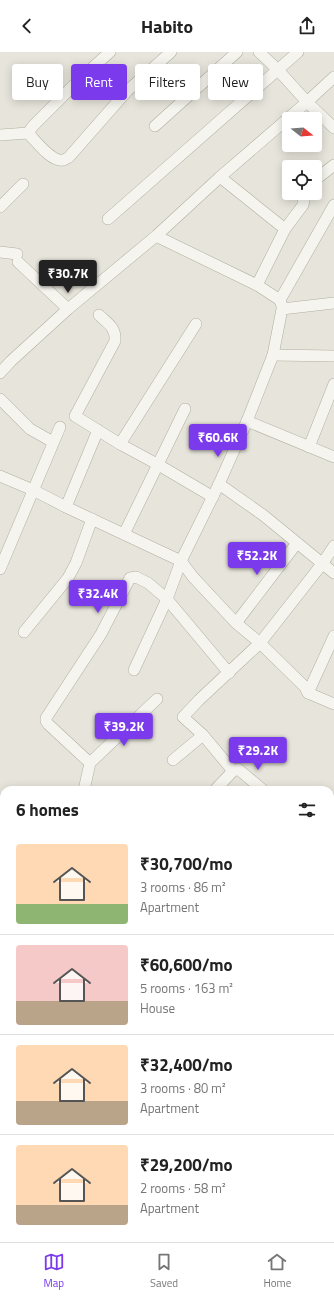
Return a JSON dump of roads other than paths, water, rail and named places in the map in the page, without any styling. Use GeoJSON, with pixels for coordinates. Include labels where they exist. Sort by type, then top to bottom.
{"type":"FeatureCollection","features":[{"type":"Feature","properties":{"kind":"street"},"geometry":{"type":"LineString","coordinates":[[28,133],[33,126],[83,76],[110,52]]}},
{"type":"Feature","properties":{"kind":"street"},"geometry":{"type":"LineString","coordinates":[[28,133],[49,156],[54,159],[63,160],[69,157],[127,91],[171,52]]}},
{"type":"Feature","properties":{"kind":"street"},"geometry":{"type":"LineString","coordinates":[[155,126],[237,52]]}},
{"type":"Feature","properties":{"kind":"street"},"geometry":{"type":"LineString","coordinates":[[259,52],[334,128]]}},
{"type":"Feature","properties":{"kind":"street"},"geometry":{"type":"LineString","coordinates":[[108,219],[298,52]]}},
{"type":"Feature","properties":{"kind":"street"},"geometry":{"type":"LineString","coordinates":[[0,373],[68,309],[156,236],[220,177],[334,77]]}},
{"type":"Feature","properties":{"kind":"street"},"geometry":{"type":"LineString","coordinates":[[0,135],[28,133]]}},
{"type":"Feature","properties":{"kind":"street"},"geometry":{"type":"LineString","coordinates":[[322,174],[334,165]]}},
{"type":"Feature","properties":{"kind":"street"},"geometry":{"type":"LineString","coordinates":[[220,177],[285,229]]}},
{"type":"Feature","properties":{"kind":"street"},"geometry":{"type":"LineString","coordinates":[[0,207],[23,184]]}},
{"type":"Feature","properties":{"kind":"street"},"geometry":{"type":"LineString","coordinates":[[257,284],[285,229],[303,205],[304,200]]}},
{"type":"Feature","properties":{"kind":"street"},"geometry":{"type":"LineString","coordinates":[[134,670],[167,599],[181,560],[219,484],[247,421],[273,355],[281,304],[334,205]]}},
{"type":"Feature","properties":{"kind":"street"},"geometry":{"type":"LineString","coordinates":[[156,236],[257,284],[281,304],[334,303]]}},
{"type":"Feature","properties":{"kind":"street"},"geometry":{"type":"LineString","coordinates":[[0,252],[17,258],[68,309]]}},
{"type":"Feature","properties":{"kind":"street"},"geometry":{"type":"LineString","coordinates":[[99,315],[112,328],[115,333],[115,341],[75,416],[120,444],[212,497]]}},
{"type":"Feature","properties":{"kind":"street"},"geometry":{"type":"LineString","coordinates":[[120,444],[196,324]]}},
{"type":"Feature","properties":{"kind":"street"},"geometry":{"type":"LineString","coordinates":[[273,355],[334,356]]}},
{"type":"Feature","properties":{"kind":"street"},"geometry":{"type":"LineString","coordinates":[[309,447],[334,384]]}},
{"type":"Feature","properties":{"kind":"street"},"geometry":{"type":"LineString","coordinates":[[0,399],[30,429],[53,442]]}},
{"type":"Feature","properties":{"kind":"street"},"geometry":{"type":"LineString","coordinates":[[124,534],[185,409]]}},
{"type":"Feature","properties":{"kind":"street"},"geometry":{"type":"LineString","coordinates":[[247,421],[334,457]]}},
{"type":"Feature","properties":{"kind":"street"},"geometry":{"type":"LineString","coordinates":[[0,569],[60,427]]}},
{"type":"Feature","properties":{"kind":"street"},"geometry":{"type":"LineString","coordinates":[[66,507],[98,430]]}},
{"type":"Feature","properties":{"kind":"street"},"geometry":{"type":"LineString","coordinates":[[0,476],[181,560],[193,578],[236,623],[260,643],[305,687],[308,693],[334,704]]}},
{"type":"Feature","properties":{"kind":"street"},"geometry":{"type":"LineString","coordinates":[[219,484],[263,515],[334,573]]}},
{"type":"Feature","properties":{"kind":"street"},"geometry":{"type":"LineString","coordinates":[[24,632],[68,578],[76,562],[92,519]]}},
{"type":"Feature","properties":{"kind":"street"},"geometry":{"type":"LineString","coordinates":[[236,623],[297,543]]}},
{"type":"Feature","properties":{"kind":"street"},"geometry":{"type":"LineString","coordinates":[[233,771],[203,735],[182,717],[260,643],[322,564],[334,546]]}},
{"type":"Feature","properties":{"kind":"street"},"geometry":{"type":"LineString","coordinates":[[90,763],[46,721],[48,714],[101,634],[130,578],[136,577],[148,583],[167,599],[229,673]]}},
{"type":"Feature","properties":{"kind":"street"},"geometry":{"type":"LineString","coordinates":[[308,693],[334,636]]}},
{"type":"Feature","properties":{"kind":"street"},"geometry":{"type":"LineString","coordinates":[[85,786],[90,763],[157,699]]}},
{"type":"Feature","properties":{"kind":"street"},"geometry":{"type":"LineString","coordinates":[[172,760],[203,735]]}},
{"type":"Feature","properties":{"kind":"street"},"geometry":{"type":"LineString","coordinates":[[220,786],[233,771],[238,769],[258,786]]}},
{"type":"Feature","properties":{"kind":"street"},"geometry":{"type":"LineString","coordinates":[[0,866],[0,873]]}}]}
